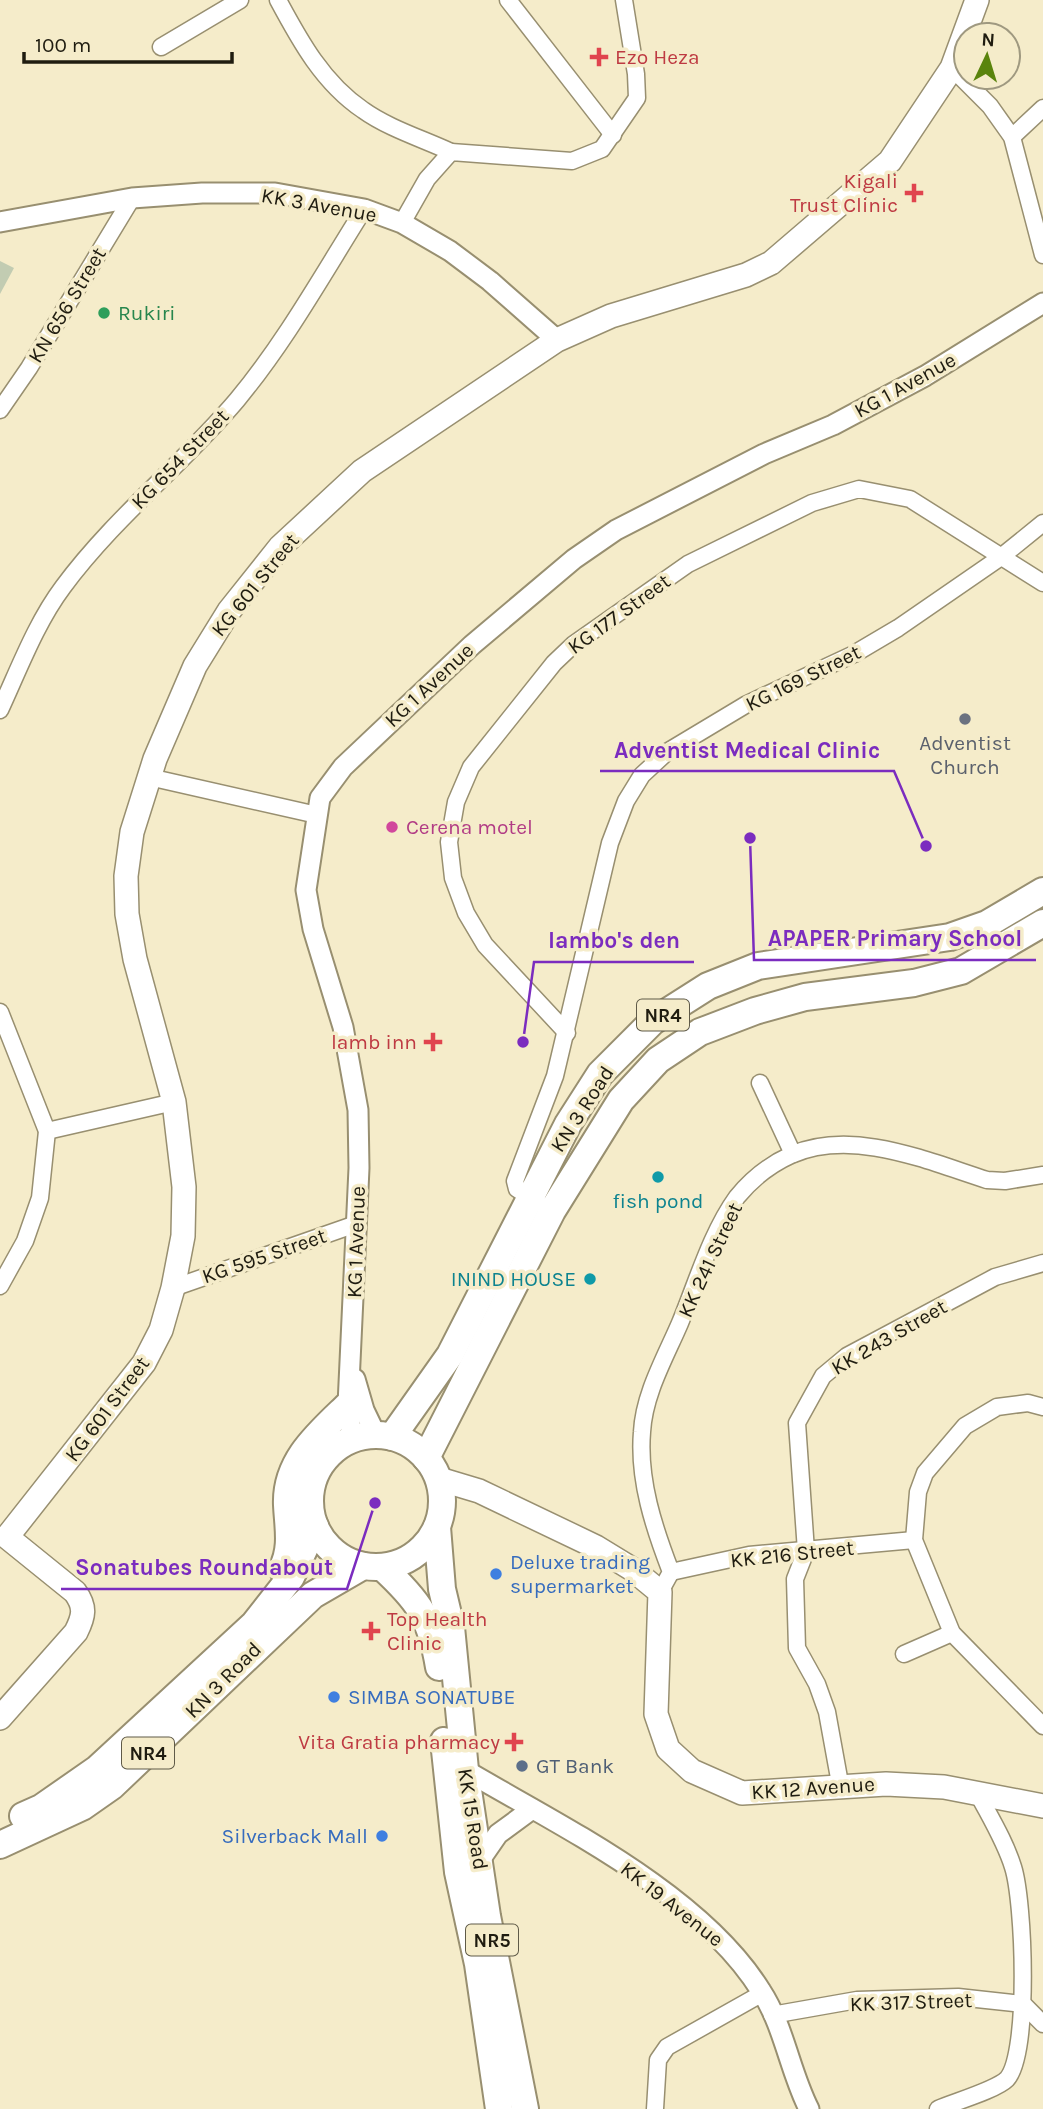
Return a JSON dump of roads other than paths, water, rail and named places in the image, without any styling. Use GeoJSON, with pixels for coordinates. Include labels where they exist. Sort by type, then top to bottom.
{"type":"FeatureCollection","features":[{"type":"Feature","properties":{"kind":"highway","name":"KN 3 Road"},"geometry":{"type":"LineString","coordinates":[[461,1362],[529,1197],[568,1124],[600,1074],[653,1021],[708,986],[758,966],[950,937],[987,924],[1043,891]]}},
{"type":"Feature","properties":{"kind":"highway","name":"KN 3 Road"},"geometry":{"type":"LineString","coordinates":[[461,1362],[621,1100],[658,1060],[700,1032],[755,1011],[805,997],[914,983],[961,971],[1043,923]]}},
{"type":"Feature","properties":{"kind":"highway","name":"NR4"},"geometry":{"type":"LineString","coordinates":[[315,1526],[310,1505],[313,1484],[323,1462],[373,1437],[461,1362]]}},
{"type":"Feature","properties":{"kind":"highway","name":"NR4"},"geometry":{"type":"LineString","coordinates":[[437,1527],[443,1503],[432,1468],[461,1362]]}},
{"type":"Feature","properties":{"kind":"highway"},"geometry":{"type":"LineString","coordinates":[[263,1623],[268,1593],[285,1563],[290,1541],[287,1501],[291,1474],[302,1453],[348,1405]]}},
{"type":"Feature","properties":{"kind":"highway"},"geometry":{"type":"LineString","coordinates":[[373,1437],[411,1445],[432,1468]]}},
{"type":"Feature","properties":{"kind":"highway"},"geometry":{"type":"LineString","coordinates":[[263,1623],[291,1577],[315,1526]]}},
{"type":"Feature","properties":{"kind":"highway"},"geometry":{"type":"LineString","coordinates":[[315,1526],[326,1544],[343,1558],[372,1566]]}},
{"type":"Feature","properties":{"kind":"highway"},"geometry":{"type":"LineString","coordinates":[[263,1623],[372,1566],[405,1561],[424,1547],[437,1527]]}},
{"type":"Feature","properties":{"kind":"highway","name":"KK 15 Road"},"geometry":{"type":"LineString","coordinates":[[437,1527],[442,1589],[451,1627],[465,1770],[487,1916],[525,2109]]}},
{"type":"Feature","properties":{"kind":"highway","name":"KK 15 Road"},"geometry":{"type":"LineString","coordinates":[[372,1566],[419,1604],[433,1633],[458,1872],[478,1964],[499,2109]]}},
{"type":"Feature","properties":{"kind":"highway","name":"KN 3 Road"},"geometry":{"type":"LineString","coordinates":[[0,1825],[41,1808],[97,1769],[263,1623]]}},
{"type":"Feature","properties":{"kind":"highway","name":"KN 3 Road"},"geometry":{"type":"LineString","coordinates":[[0,1845],[82,1807],[112,1786],[263,1623]]}},
{"type":"Feature","properties":{"kind":"main road","name":"KG 601 Street"},"geometry":{"type":"LineString","coordinates":[[969,21],[977,0]]}},
{"type":"Feature","properties":{"kind":"main road","name":"KG 601 Street"},"geometry":{"type":"LineString","coordinates":[[2,1537],[144,1363],[161,1330],[173,1288],[183,1236],[184,1186],[174,1102],[135,959],[127,914],[126,876],[132,832],[149,778],[195,666],[229,611],[280,547],[362,471],[557,340],[611,316],[746,275],[771,263],[890,161],[952,68]]}},
{"type":"Feature","properties":{"kind":"main road"},"geometry":{"type":"LineString","coordinates":[[432,1468],[596,1547],[632,1569],[660,1592]]}},
{"type":"Feature","properties":{"kind":"main road"},"geometry":{"type":"LineString","coordinates":[[0,1717],[76,1633],[83,1617],[83,1603],[75,1592],[2,1537]]}},
{"type":"Feature","properties":{"kind":"main road","name":"KK 12 Avenue"},"geometry":{"type":"LineString","coordinates":[[660,1592],[656,1714],[660,1733],[677,1759],[692,1772],[742,1793],[841,1789],[886,1784],[944,1787],[1043,1807]]}},
{"type":"Feature","properties":{"kind":"street"},"geometry":{"type":"LineString","coordinates":[[161,47],[240,0]]}},
{"type":"Feature","properties":{"kind":"street"},"geometry":{"type":"LineString","coordinates":[[278,0],[305,52],[339,90],[363,111],[451,152],[572,161],[602,149],[637,98],[624,0]]}},
{"type":"Feature","properties":{"kind":"street"},"geometry":{"type":"LineString","coordinates":[[508,0],[613,135]]}},
{"type":"Feature","properties":{"kind":"street"},"geometry":{"type":"LineString","coordinates":[[975,91],[990,106],[1012,137],[1043,256]]}},
{"type":"Feature","properties":{"kind":"street"},"geometry":{"type":"LineString","coordinates":[[1012,137],[1043,108]]}},
{"type":"Feature","properties":{"kind":"street"},"geometry":{"type":"LineString","coordinates":[[402,223],[427,179],[451,152]]}},
{"type":"Feature","properties":{"kind":"street","name":"KK 3 Avenue"},"geometry":{"type":"LineString","coordinates":[[0,222],[132,198],[202,192],[275,193],[364,209],[402,223],[450,251],[480,273],[557,340]]}},
{"type":"Feature","properties":{"kind":"street","name":"KN 656 Street"},"geometry":{"type":"LineString","coordinates":[[0,410],[29,368],[132,198]]}},
{"type":"Feature","properties":{"kind":"street","name":"KG 654 Street"},"geometry":{"type":"LineString","coordinates":[[0,710],[42,620],[62,588],[103,538],[234,403],[266,364],[364,209]]}},
{"type":"Feature","properties":{"kind":"street","name":"KG 1 Avenue"},"geometry":{"type":"LineString","coordinates":[[373,1437],[348,1405],[352,1360],[358,1110],[343,1027],[313,929],[306,890],[320,798],[343,767],[472,645],[605,537],[686,492],[764,454],[833,425],[925,376],[1043,303]]}},
{"type":"Feature","properties":{"kind":"street","name":"KG 177 Street"},"geometry":{"type":"LineString","coordinates":[[567,1033],[485,945],[466,913],[453,878],[449,842],[456,802],[471,766],[554,663],[594,629],[688,564],[812,503],[859,489],[910,499],[1043,583]]}},
{"type":"Feature","properties":{"kind":"street","name":"KG 169 Street"},"geometry":{"type":"LineString","coordinates":[[529,1197],[517,1189],[515,1181],[555,1076],[610,843],[626,801],[642,775],[667,752],[747,704],[854,654],[898,628],[1001,557],[1043,523]]}},
{"type":"Feature","properties":{"kind":"street"},"geometry":{"type":"LineString","coordinates":[[149,778],[317,815]]}},
{"type":"Feature","properties":{"kind":"street"},"geometry":{"type":"LineString","coordinates":[[0,1012],[47,1131],[40,1198],[25,1241],[0,1286]]}},
{"type":"Feature","properties":{"kind":"street"},"geometry":{"type":"LineString","coordinates":[[760,1083],[793,1154]]}},
{"type":"Feature","properties":{"kind":"street"},"geometry":{"type":"LineString","coordinates":[[47,1131],[174,1102]]}},
{"type":"Feature","properties":{"kind":"street","name":"KK 241 Street"},"geometry":{"type":"LineString","coordinates":[[671,1572],[654,1528],[645,1481],[641,1450],[645,1409],[715,1239],[732,1208],[765,1170],[793,1154],[831,1145],[865,1145],[987,1180],[1005,1181],[1043,1175]]}},
{"type":"Feature","properties":{"kind":"street"},"geometry":{"type":"LineString","coordinates":[[529,1197],[552,1211]]}},
{"type":"Feature","properties":{"kind":"street","name":"KG 595 Street"},"geometry":{"type":"LineString","coordinates":[[173,1288],[356,1224]]}},
{"type":"Feature","properties":{"kind":"street","name":"KK 243 Street"},"geometry":{"type":"LineString","coordinates":[[841,1789],[827,1712],[817,1684],[797,1648],[795,1579],[806,1551],[797,1423],[823,1376],[847,1356],[995,1277],[1043,1263]]}},
{"type":"Feature","properties":{"kind":"street","name":"KG 1 Avenue"},"geometry":{"type":"LineString","coordinates":[[352,1360],[373,1437]]}},
{"type":"Feature","properties":{"kind":"street"},"geometry":{"type":"LineString","coordinates":[[1043,1407],[1028,1403],[997,1407],[965,1426],[925,1473],[918,1492],[914,1540],[952,1633],[1043,1726]]}},
{"type":"Feature","properties":{"kind":"street","name":"KK 216 Street"},"geometry":{"type":"LineString","coordinates":[[671,1572],[749,1555],[914,1540]]}},
{"type":"Feature","properties":{"kind":"street"},"geometry":{"type":"LineString","coordinates":[[660,1592],[671,1572]]}},
{"type":"Feature","properties":{"kind":"street"},"geometry":{"type":"LineString","coordinates":[[904,1654],[952,1633]]}},
{"type":"Feature","properties":{"kind":"street","name":"KK 19 Avenue"},"geometry":{"type":"LineString","coordinates":[[465,1770],[636,1874],[699,1919],[737,1955],[763,1993],[796,2083],[810,2109]]}},
{"type":"Feature","properties":{"kind":"street"},"geometry":{"type":"LineString","coordinates":[[938,2109],[1004,2082],[1012,2072],[1023,2004],[1018,1895],[1013,1867],[978,1794]]}},
{"type":"Feature","properties":{"kind":"street"},"geometry":{"type":"LineString","coordinates":[[480,1860],[498,1834],[532,1809]]}},
{"type":"Feature","properties":{"kind":"street"},"geometry":{"type":"LineString","coordinates":[[655,2109],[658,2060],[667,2047],[763,1993]]}},
{"type":"Feature","properties":{"kind":"street","name":"KK 317 Street"},"geometry":{"type":"LineString","coordinates":[[772,2015],[868,1999],[958,1997],[1023,2004]]}},
{"type":"Feature","properties":{"kind":"street"},"geometry":{"type":"LineString","coordinates":[[1023,2004],[1043,2024]]}},
{"type":"Feature","properties":{"kind":"place","name":"Ezo Heza"},"geometry":{"type":"Point","coordinates":[599,57]}},
{"type":"Feature","properties":{"kind":"place","name":"Kigali Trust Clinic"},"geometry":{"type":"Point","coordinates":[914,193]}},
{"type":"Feature","properties":{"kind":"place","name":"Rukiri"},"geometry":{"type":"Point","coordinates":[104,313]}},
{"type":"Feature","properties":{"kind":"place","name":"Adventist Church"},"geometry":{"type":"Point","coordinates":[965,719]}},
{"type":"Feature","properties":{"kind":"place","name":"Cerena motel"},"geometry":{"type":"Point","coordinates":[392,827]}},
{"type":"Feature","properties":{"kind":"place","name":"APAPER Primary School"},"geometry":{"type":"Point","coordinates":[750,838]}},
{"type":"Feature","properties":{"kind":"place","name":"Adventist Medical Clinic"},"geometry":{"type":"Point","coordinates":[926,846]}},
{"type":"Feature","properties":{"kind":"place","name":"lamb inn"},"geometry":{"type":"Point","coordinates":[433,1042]}},
{"type":"Feature","properties":{"kind":"place","name":"lambo's den"},"geometry":{"type":"Point","coordinates":[523,1042]}},
{"type":"Feature","properties":{"kind":"place","name":"fish pond"},"geometry":{"type":"Point","coordinates":[658,1177]}},
{"type":"Feature","properties":{"kind":"place","name":"ININD HOUSE"},"geometry":{"type":"Point","coordinates":[590,1279]}},
{"type":"Feature","properties":{"kind":"place","name":"Sonatubes Roundabout"},"geometry":{"type":"Point","coordinates":[375,1503]}},
{"type":"Feature","properties":{"kind":"place","name":"Deluxe trading supermarket"},"geometry":{"type":"Point","coordinates":[496,1574]}},
{"type":"Feature","properties":{"kind":"place","name":"Top Health Clinic"},"geometry":{"type":"Point","coordinates":[371,1631]}},
{"type":"Feature","properties":{"kind":"place","name":"SIMBA SONATUBE"},"geometry":{"type":"Point","coordinates":[334,1697]}},
{"type":"Feature","properties":{"kind":"place","name":"Vita Gratia pharmacy"},"geometry":{"type":"Point","coordinates":[514,1742]}},
{"type":"Feature","properties":{"kind":"place","name":"GT Bank"},"geometry":{"type":"Point","coordinates":[522,1766]}},
{"type":"Feature","properties":{"kind":"place","name":"Silverback Mall"},"geometry":{"type":"Point","coordinates":[382,1836]}}]}
